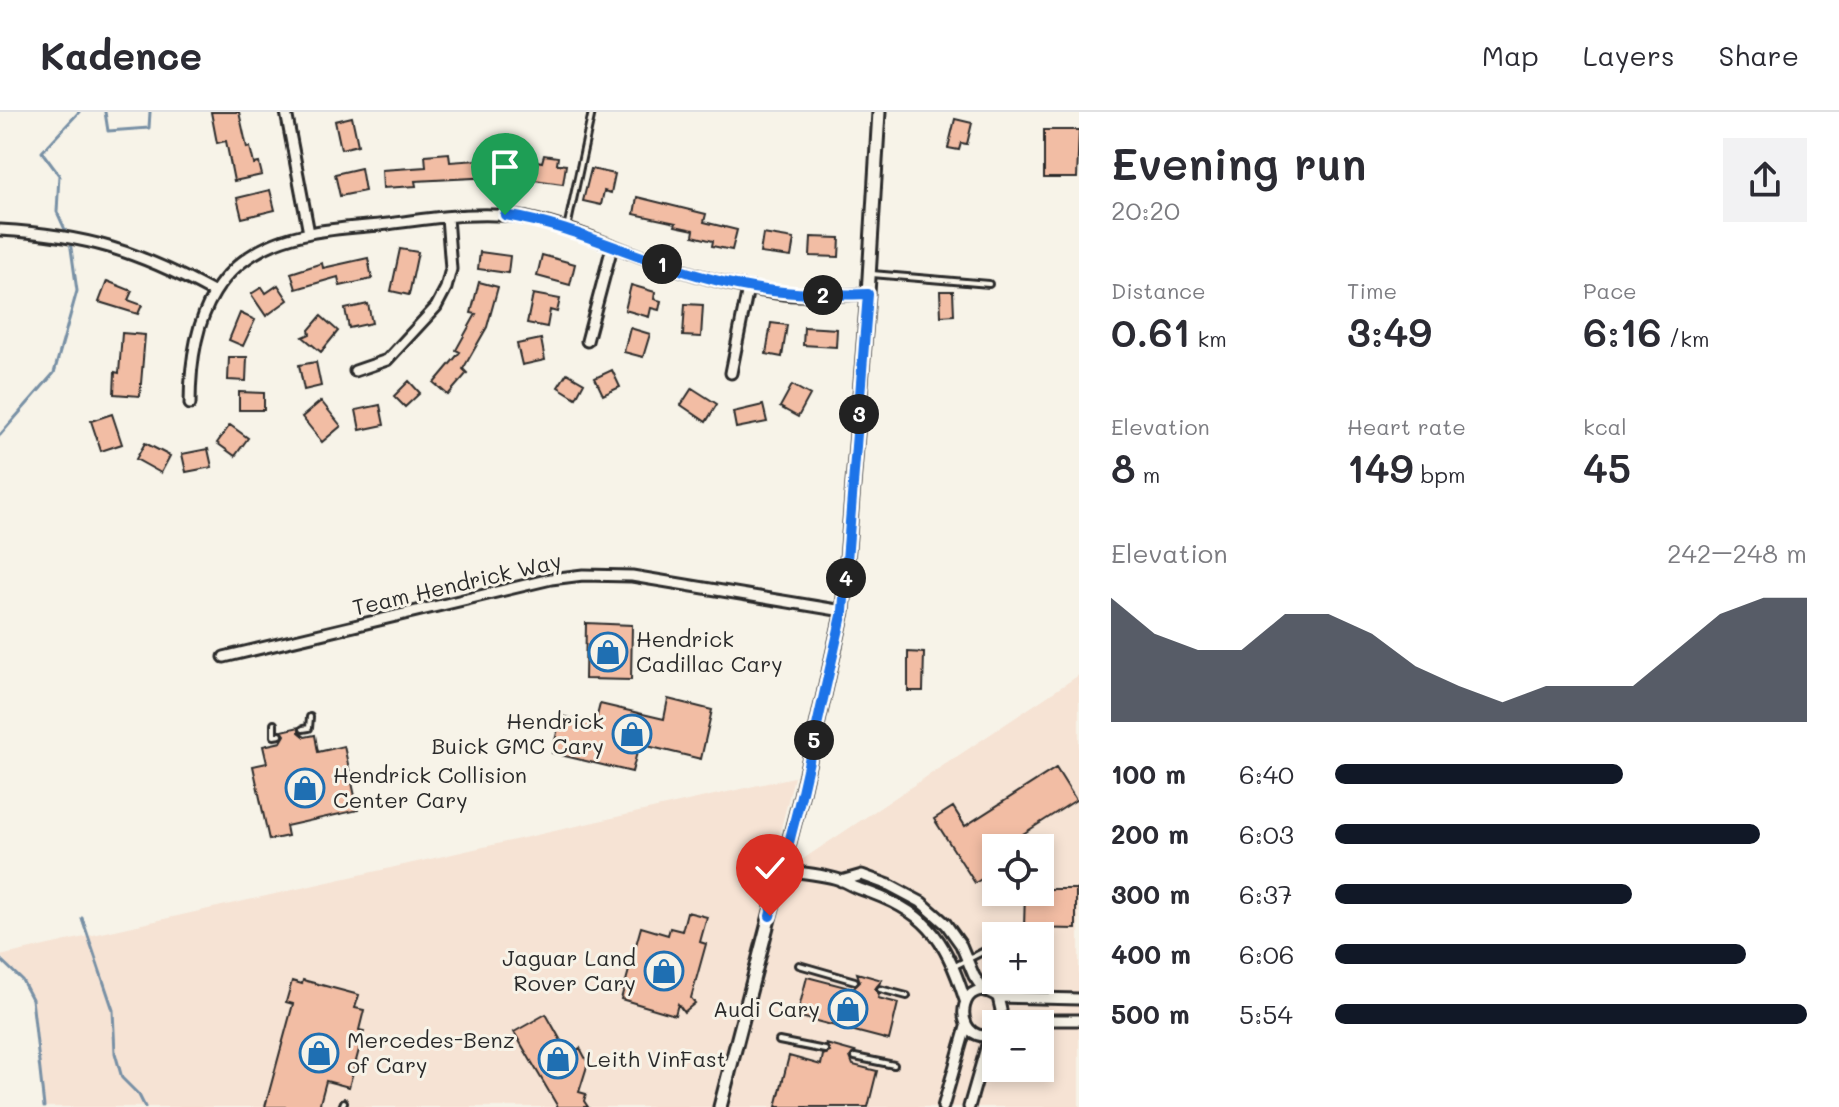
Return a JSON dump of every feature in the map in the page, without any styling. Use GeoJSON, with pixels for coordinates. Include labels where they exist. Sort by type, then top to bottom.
{"type":"FeatureCollection","features":[{"type":"Feature","properties":{"kind":"street"},"geometry":{"type":"LineString","coordinates":[[286,112],[309,233]]}},
{"type":"Feature","properties":{"kind":"street"},"geometry":{"type":"LineString","coordinates":[[720,1107],[782,870],[843,611],[870,274],[879,112]]}},
{"type":"Feature","properties":{"kind":"street"},"geometry":{"type":"LineString","coordinates":[[190,404],[192,351],[213,292],[231,273],[263,249],[309,233],[447,217],[505,215],[567,228],[612,247],[703,277],[748,288],[786,294],[868,294]]}},
{"type":"Feature","properties":{"kind":"street"},"geometry":{"type":"LineString","coordinates":[[355,371],[387,360],[436,307],[451,269],[447,217]]}},
{"type":"Feature","properties":{"kind":"street"},"geometry":{"type":"LineString","coordinates":[[0,230],[63,236],[109,246],[151,260],[213,292]]}},
{"type":"Feature","properties":{"kind":"street"},"geometry":{"type":"LineString","coordinates":[[587,341],[612,247]]}},
{"type":"Feature","properties":{"kind":"street"},"geometry":{"type":"LineString","coordinates":[[731,373],[748,288]]}},
{"type":"Feature","properties":{"kind":"street","name":"Team Hendrick Way"},"geometry":{"type":"LineString","coordinates":[[224,657],[551,579],[583,575],[646,578],[843,611]]}},
{"type":"Feature","properties":{"kind":"street"},"geometry":{"type":"LineString","coordinates":[[782,870],[841,881],[882,895],[916,915],[932,930],[953,967],[965,1000],[966,1027],[943,1107]]}},
{"type":"Feature","properties":{"kind":"street"},"geometry":{"type":"LineString","coordinates":[[841,881],[862,875],[909,894],[946,924],[961,945],[982,988]]}},
{"type":"Feature","properties":{"kind":"street"},"geometry":{"type":"LineString","coordinates":[[965,1000],[970,994],[982,991]]}},
{"type":"Feature","properties":{"kind":"street"},"geometry":{"type":"LineString","coordinates":[[991,994],[998,997],[1079,999]]}},
{"type":"Feature","properties":{"kind":"street"},"geometry":{"type":"LineString","coordinates":[[998,997],[1001,1010]]}},
{"type":"Feature","properties":{"kind":"street"},"geometry":{"type":"LineString","coordinates":[[1054,1020],[1079,1020]]}},
{"type":"Feature","properties":{"kind":"street"},"geometry":{"type":"LineString","coordinates":[[966,1027],[976,1035],[982,1033]]}},
{"type":"Feature","properties":{"kind":"street"},"geometry":{"type":"LineString","coordinates":[[969,1107],[982,1070]]}},
{"type":"Feature","properties":{"kind":"lane"},"geometry":{"type":"LineString","coordinates":[[567,228],[592,112]]}},
{"type":"Feature","properties":{"kind":"lane"},"geometry":{"type":"LineString","coordinates":[[870,274],[989,284]]}},
{"type":"Feature","properties":{"kind":"lane"},"geometry":{"type":"LineString","coordinates":[[303,729],[309,728],[310,717]]}},
{"type":"Feature","properties":{"kind":"lane"},"geometry":{"type":"LineString","coordinates":[[274,724],[274,736],[280,735]]}},
{"type":"Feature","properties":{"kind":"lane"},"geometry":{"type":"LineString","coordinates":[[953,967],[982,952]]}},
{"type":"Feature","properties":{"kind":"lane"},"geometry":{"type":"LineString","coordinates":[[799,965],[855,981]]}},
{"type":"Feature","properties":{"kind":"lane"},"geometry":{"type":"LineString","coordinates":[[880,989],[907,996]]}},
{"type":"Feature","properties":{"kind":"lane"},"geometry":{"type":"LineString","coordinates":[[779,1041],[825,1050]]}},
{"type":"Feature","properties":{"kind":"lane"},"geometry":{"type":"LineString","coordinates":[[855,1057],[894,1065]]}},
{"type":"Feature","properties":{"kind":"shaded area"},"geometry":{"type":"Polygon","coordinates":[[[1079,675],[1079,1107],[44,1107],[32,999],[22,980],[0,956],[794,777],[770,871],[803,859],[1079,675]]]}},
{"type":"Feature","properties":{"kind":"building"},"geometry":{"type":"Polygon","coordinates":[[[211,112],[239,112],[247,148],[250,147],[254,164],[259,163],[262,175],[234,181],[226,141],[217,143],[211,112]]]}},
{"type":"Feature","properties":{"kind":"building"},"geometry":{"type":"Polygon","coordinates":[[[352,117],[358,145],[341,149],[335,121],[352,117]]]}},
{"type":"Feature","properties":{"kind":"building"},"geometry":{"type":"Polygon","coordinates":[[[955,119],[972,123],[967,144],[961,143],[959,150],[948,148],[955,119]]]}},
{"type":"Feature","properties":{"kind":"building"},"geometry":{"type":"Polygon","coordinates":[[[1044,130],[1079,130],[1077,178],[1044,178],[1044,130]]]}},
{"type":"Feature","properties":{"kind":"building"},"geometry":{"type":"Polygon","coordinates":[[[449,153],[450,162],[505,158],[506,155],[542,162],[544,155],[558,157],[557,164],[566,165],[563,184],[492,174],[493,177],[415,181],[416,186],[383,188],[382,170],[426,167],[425,155],[449,153]]]}},
{"type":"Feature","properties":{"kind":"building"},"geometry":{"type":"Polygon","coordinates":[[[361,168],[365,191],[340,196],[335,174],[361,168]]]}},
{"type":"Feature","properties":{"kind":"building"},"geometry":{"type":"Polygon","coordinates":[[[591,169],[615,174],[611,193],[604,191],[601,205],[583,201],[591,169]]]}},
{"type":"Feature","properties":{"kind":"building"},"geometry":{"type":"Polygon","coordinates":[[[270,190],[275,210],[242,218],[237,198],[270,190]]]}},
{"type":"Feature","properties":{"kind":"building"},"geometry":{"type":"Polygon","coordinates":[[[637,197],[706,214],[704,222],[737,230],[732,250],[712,246],[713,241],[693,236],[694,230],[675,226],[676,223],[634,214],[637,197]]]}},
{"type":"Feature","properties":{"kind":"building"},"geometry":{"type":"Polygon","coordinates":[[[763,234],[794,239],[791,257],[760,253],[763,234]]]}},
{"type":"Feature","properties":{"kind":"building"},"geometry":{"type":"Polygon","coordinates":[[[811,237],[840,238],[839,257],[810,256],[811,237]]]}},
{"type":"Feature","properties":{"kind":"building"},"geometry":{"type":"Polygon","coordinates":[[[400,249],[418,252],[409,295],[391,291],[400,249]]]}},
{"type":"Feature","properties":{"kind":"building"},"geometry":{"type":"Polygon","coordinates":[[[480,252],[510,256],[508,273],[478,269],[480,252]]]}},
{"type":"Feature","properties":{"kind":"building"},"geometry":{"type":"Polygon","coordinates":[[[542,255],[575,264],[570,285],[537,276],[542,255]]]}},
{"type":"Feature","properties":{"kind":"building"},"geometry":{"type":"Polygon","coordinates":[[[368,258],[372,279],[340,286],[338,277],[296,289],[291,273],[322,263],[323,268],[368,258]]]}},
{"type":"Feature","properties":{"kind":"building"},"geometry":{"type":"Polygon","coordinates":[[[107,281],[132,291],[128,300],[142,305],[138,314],[99,302],[107,281]]]}},
{"type":"Feature","properties":{"kind":"building"},"geometry":{"type":"Polygon","coordinates":[[[479,282],[498,287],[487,327],[463,369],[467,373],[448,395],[434,383],[460,352],[456,350],[476,314],[471,313],[479,282]]]}},
{"type":"Feature","properties":{"kind":"building"},"geometry":{"type":"Polygon","coordinates":[[[278,285],[288,300],[266,316],[251,294],[262,287],[266,293],[278,285]]]}},
{"type":"Feature","properties":{"kind":"building"},"geometry":{"type":"Polygon","coordinates":[[[631,285],[655,292],[654,299],[661,301],[659,310],[651,308],[649,317],[625,310],[631,285]]]}},
{"type":"Feature","properties":{"kind":"building"},"geometry":{"type":"Polygon","coordinates":[[[940,291],[953,291],[954,315],[941,316],[940,291]]]}},
{"type":"Feature","properties":{"kind":"building"},"geometry":{"type":"Polygon","coordinates":[[[533,294],[560,299],[557,312],[550,310],[547,327],[527,323],[533,294]]]}},
{"type":"Feature","properties":{"kind":"building"},"geometry":{"type":"Polygon","coordinates":[[[368,304],[372,323],[349,328],[345,309],[368,304]]]}},
{"type":"Feature","properties":{"kind":"building"},"geometry":{"type":"Polygon","coordinates":[[[685,304],[703,305],[701,337],[683,336],[685,304]]]}},
{"type":"Feature","properties":{"kind":"building"},"geometry":{"type":"Polygon","coordinates":[[[240,313],[255,320],[243,346],[229,340],[240,313]]]}},
{"type":"Feature","properties":{"kind":"building"},"geometry":{"type":"Polygon","coordinates":[[[321,316],[338,331],[321,352],[303,337],[310,334],[309,330],[321,316]]]}},
{"type":"Feature","properties":{"kind":"building"},"geometry":{"type":"Polygon","coordinates":[[[771,323],[787,325],[782,357],[766,354],[771,323]]]}},
{"type":"Feature","properties":{"kind":"building"},"geometry":{"type":"Polygon","coordinates":[[[804,327],[837,329],[836,347],[803,345],[804,327]]]}},
{"type":"Feature","properties":{"kind":"building"},"geometry":{"type":"Polygon","coordinates":[[[630,328],[650,334],[643,357],[624,352],[630,328]]]}},
{"type":"Feature","properties":{"kind":"building"},"geometry":{"type":"Polygon","coordinates":[[[122,333],[145,335],[140,396],[114,394],[122,333]]]}},
{"type":"Feature","properties":{"kind":"building"},"geometry":{"type":"Polygon","coordinates":[[[541,339],[545,360],[522,365],[517,344],[541,339]]]}},
{"type":"Feature","properties":{"kind":"building"},"geometry":{"type":"Polygon","coordinates":[[[229,357],[247,357],[246,381],[228,380],[229,357]]]}},
{"type":"Feature","properties":{"kind":"building"},"geometry":{"type":"Polygon","coordinates":[[[316,362],[321,386],[304,390],[299,365],[316,362]]]}},
{"type":"Feature","properties":{"kind":"building"},"geometry":{"type":"Polygon","coordinates":[[[612,370],[620,387],[603,395],[595,378],[612,370]]]}},
{"type":"Feature","properties":{"kind":"building"},"geometry":{"type":"Polygon","coordinates":[[[567,373],[584,383],[576,398],[558,387],[567,373]]]}},
{"type":"Feature","properties":{"kind":"building"},"geometry":{"type":"Polygon","coordinates":[[[409,381],[420,393],[405,407],[394,396],[409,381]]]}},
{"type":"Feature","properties":{"kind":"building"},"geometry":{"type":"Polygon","coordinates":[[[792,385],[810,395],[798,417],[780,407],[792,385]]]}},
{"type":"Feature","properties":{"kind":"building"},"geometry":{"type":"Polygon","coordinates":[[[692,388],[717,404],[706,422],[681,405],[692,388]]]}},
{"type":"Feature","properties":{"kind":"building"},"geometry":{"type":"Polygon","coordinates":[[[239,392],[264,393],[264,410],[239,410],[239,392]]]}},
{"type":"Feature","properties":{"kind":"building"},"geometry":{"type":"Polygon","coordinates":[[[321,401],[341,426],[322,442],[302,417],[321,401]]]}},
{"type":"Feature","properties":{"kind":"building"},"geometry":{"type":"Polygon","coordinates":[[[380,405],[384,425],[360,430],[356,410],[380,405]]]}},
{"type":"Feature","properties":{"kind":"building"},"geometry":{"type":"Polygon","coordinates":[[[763,405],[767,422],[736,428],[733,412],[763,405]]]}},
{"type":"Feature","properties":{"kind":"building"},"geometry":{"type":"Polygon","coordinates":[[[112,414],[122,444],[101,451],[91,421],[112,414]]]}},
{"type":"Feature","properties":{"kind":"building"},"geometry":{"type":"Polygon","coordinates":[[[230,425],[248,438],[235,456],[217,443],[230,425]]]}},
{"type":"Feature","properties":{"kind":"building"},"geometry":{"type":"Polygon","coordinates":[[[145,443],[170,456],[161,473],[136,459],[145,443]]]}},
{"type":"Feature","properties":{"kind":"building"},"geometry":{"type":"Polygon","coordinates":[[[208,449],[212,467],[186,472],[182,454],[208,449]]]}},
{"type":"Feature","properties":{"kind":"building","name":"Hendrick Cadillac Cary"},"geometry":{"type":"Polygon","coordinates":[[[586,623],[632,625],[631,680],[585,679],[586,623]]]}},
{"type":"Feature","properties":{"kind":"building"},"geometry":{"type":"Polygon","coordinates":[[[908,652],[924,653],[923,691],[908,691],[908,652]]]}},
{"type":"Feature","properties":{"kind":"building","name":"Hendrick Buick GMC Cary"},"geometry":{"type":"Polygon","coordinates":[[[668,699],[712,710],[701,759],[639,744],[632,772],[552,753],[561,716],[595,724],[600,704],[664,719],[668,699]]]}},
{"type":"Feature","properties":{"kind":"building","name":"Hendrick Collision Center Cary"},"geometry":{"type":"Polygon","coordinates":[[[299,727],[299,732],[305,737],[315,735],[318,752],[344,746],[358,810],[286,826],[288,836],[269,840],[253,766],[267,763],[263,746],[281,742],[285,735],[282,731],[299,727]]]}},
{"type":"Feature","properties":{"kind":"building"},"geometry":{"type":"Polygon","coordinates":[[[1056,768],[1076,800],[1023,834],[982,834],[982,879],[975,883],[934,819],[953,807],[965,826],[1056,768]]]}},
{"type":"Feature","properties":{"kind":"building"},"geometry":{"type":"Polygon","coordinates":[[[1054,889],[1076,889],[1076,929],[1054,929],[1054,922],[1024,922],[1025,906],[1054,906],[1054,889]]]}},
{"type":"Feature","properties":{"kind":"building","name":"Jaguar Land Rover Cary"},"geometry":{"type":"Polygon","coordinates":[[[687,912],[707,917],[700,942],[706,944],[691,998],[695,1003],[684,1012],[678,1004],[675,1015],[621,999],[641,927],[668,935],[670,928],[682,931],[687,912]]]}},
{"type":"Feature","properties":{"kind":"building","name":"Audi Cary"},"geometry":{"type":"Polygon","coordinates":[[[857,973],[882,980],[875,989],[878,998],[898,1003],[889,1040],[797,1016],[807,977],[853,989],[860,982],[857,973]]]}},
{"type":"Feature","properties":{"kind":"building","name":"Mercedes-Benz of Cary"},"geometry":{"type":"Polygon","coordinates":[[[303,980],[359,995],[355,1008],[364,1010],[359,1030],[364,1031],[349,1087],[326,1081],[319,1107],[265,1107],[293,1004],[286,1002],[292,981],[302,984],[303,980]]]}},
{"type":"Feature","properties":{"kind":"building","name":"Leith VinFast"},"geometry":{"type":"Polygon","coordinates":[[[546,1014],[569,1055],[580,1048],[588,1063],[579,1092],[586,1094],[584,1101],[588,1107],[558,1107],[514,1032],[546,1014]]]}},
{"type":"Feature","properties":{"kind":"building"},"geometry":{"type":"Polygon","coordinates":[[[826,1044],[855,1052],[850,1057],[853,1065],[877,1071],[868,1107],[776,1107],[789,1056],[821,1065],[823,1055],[830,1052],[826,1044]]]}},
{"type":"Feature","properties":{"kind":"waterway"},"geometry":{"type":"LineString","coordinates":[[67,234],[57,212],[59,175],[42,152],[79,112]]}},
{"type":"Feature","properties":{"kind":"waterway"},"geometry":{"type":"LineString","coordinates":[[105,112],[108,131],[149,128],[150,112]]}},
{"type":"Feature","properties":{"kind":"waterway"},"geometry":{"type":"LineString","coordinates":[[0,435],[54,373],[77,291],[70,241]]}},
{"type":"Feature","properties":{"kind":"waterway"},"geometry":{"type":"LineString","coordinates":[[82,918],[113,1010],[115,1053],[122,1078],[139,1095],[145,1107]]}},
{"type":"Feature","properties":{"kind":"waterway"},"geometry":{"type":"LineString","coordinates":[[0,959],[22,980],[32,999],[44,1107]]}},
{"type":"Feature","properties":{"kind":"place","name":"Hendrick Cadillac Cary"},"geometry":{"type":"Point","coordinates":[608,652]}},
{"type":"Feature","properties":{"kind":"place","name":"Hendrick Buick GMC Cary"},"geometry":{"type":"Point","coordinates":[632,734]}},
{"type":"Feature","properties":{"kind":"place","name":"Hendrick Collision Center Cary"},"geometry":{"type":"Point","coordinates":[305,788]}},
{"type":"Feature","properties":{"kind":"place","name":"Jaguar Land Rover Cary"},"geometry":{"type":"Point","coordinates":[664,971]}},
{"type":"Feature","properties":{"kind":"place","name":"Audi Cary"},"geometry":{"type":"Point","coordinates":[848,1009]}},
{"type":"Feature","properties":{"kind":"place","name":"Mercedes-Benz of Cary"},"geometry":{"type":"Point","coordinates":[319,1053]}},
{"type":"Feature","properties":{"kind":"place","name":"Leith VinFast"},"geometry":{"type":"Point","coordinates":[558,1059]}},
{"type":"Feature","properties":{"kind":"route"},"geometry":{"type":"LineString","coordinates":[[505,215],[582,233],[665,265],[748,288],[786,294],[868,294],[843,611],[770,916]]}}]}
